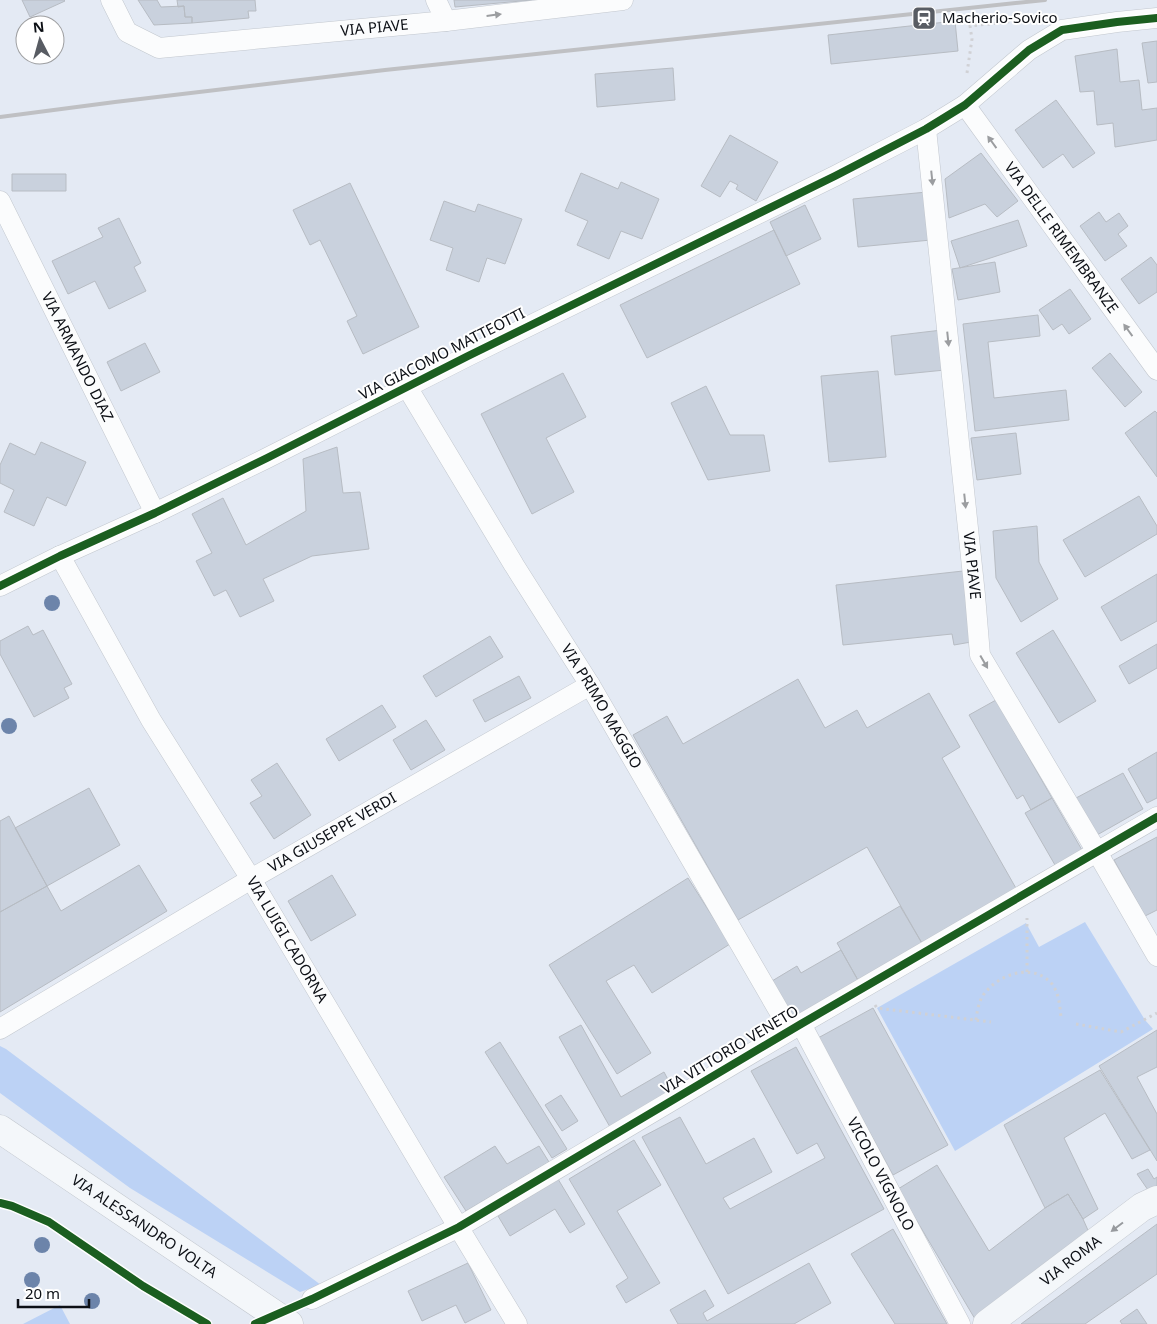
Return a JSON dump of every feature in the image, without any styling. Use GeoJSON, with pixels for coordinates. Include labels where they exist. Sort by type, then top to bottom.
{"type":"FeatureCollection","features":[{"type":"Feature","properties":{"kind":"main road","name":"VIA ALESSANDRO VOLTA"},"geometry":{"type":"LineString","coordinates":[[0,1129],[288,1324]]}},
{"type":"Feature","properties":{"kind":"main road","name":"VIA ROMA"},"geometry":{"type":"LineString","coordinates":[[987,1324],[1142,1208],[1157,1200]]}},
{"type":"Feature","properties":{"kind":"street","name":"VIA PIAVE"},"geometry":{"type":"LineString","coordinates":[[111,0],[128,32],[159,48],[446,21],[623,0]]}},
{"type":"Feature","properties":{"kind":"street"},"geometry":{"type":"LineString","coordinates":[[436,0],[446,21]]}},
{"type":"Feature","properties":{"kind":"street","name":"VIA GIACOMO MATTEOTTI"},"geometry":{"type":"LineString","coordinates":[[0,586],[60,556],[155,513],[468,356],[836,176],[926,129],[965,105],[1029,50],[1062,30],[1157,18]]}},
{"type":"Feature","properties":{"kind":"street","name":"VIA DELLE RIMEMBRANZE"},"geometry":{"type":"LineString","coordinates":[[965,105],[1157,370]]}},
{"type":"Feature","properties":{"kind":"street","name":"VIA PIAVE"},"geometry":{"type":"LineString","coordinates":[[926,129],[980,655],[1098,852],[1157,956]]}},
{"type":"Feature","properties":{"kind":"street","name":"VIA ARMANDO DIAZ"},"geometry":{"type":"LineString","coordinates":[[0,201],[155,513]]}},
{"type":"Feature","properties":{"kind":"street","name":"VIA PRIMO MAGGIO"},"geometry":{"type":"LineString","coordinates":[[407,387],[590,685],[795,1027]]}},
{"type":"Feature","properties":{"kind":"street","name":"VIA LUIGI CADORNA"},"geometry":{"type":"LineString","coordinates":[[60,556],[151,720],[251,879],[517,1324]]}},
{"type":"Feature","properties":{"kind":"street","name":"VIA GIUSEPPE VERDI"},"geometry":{"type":"LineString","coordinates":[[0,1029],[251,879],[590,685]]}},
{"type":"Feature","properties":{"kind":"street","name":"VIA VITTORIO VENETO"},"geometry":{"type":"LineString","coordinates":[[312,1299],[459,1227],[795,1027],[1157,817]]}},
{"type":"Feature","properties":{"kind":"street","name":"VICOLO VIGNOLO"},"geometry":{"type":"LineString","coordinates":[[795,1027],[960,1324]]}},
{"type":"Feature","properties":{"kind":"path"},"geometry":{"type":"LineString","coordinates":[[1027,893],[1027,972]]}},
{"type":"Feature","properties":{"kind":"path"},"geometry":{"type":"LineString","coordinates":[[976,1020],[978,1007],[983,995],[994,984],[1009,975],[1027,972],[1042,977],[1052,984],[1057,993],[1062,1018]]}},
{"type":"Feature","properties":{"kind":"path"},"geometry":{"type":"LineString","coordinates":[[864,987],[876,1008],[991,1022]]}},
{"type":"Feature","properties":{"kind":"path"},"geometry":{"type":"LineString","coordinates":[[1076,1024],[1121,1032],[1157,1013]]}},
{"type":"Feature","properties":{"kind":"shaded area"},"geometry":{"type":"Polygon","coordinates":[[[1085,922],[1145,1020],[1153,1029],[955,1151],[877,1008],[1026,923],[1039,947],[1085,922]]]}},
{"type":"Feature","properties":{"kind":"shaded area"},"geometry":{"type":"Polygon","coordinates":[[[0,1046],[321,1285],[300,1292],[130,1188],[0,1093],[0,1046]]]}},
{"type":"Feature","properties":{"kind":"shaded area"},"geometry":{"type":"Polygon","coordinates":[[[60,1305],[70,1324],[23,1324],[60,1305]]]}},
{"type":"Feature","properties":{"kind":"building"},"geometry":{"type":"Polygon","coordinates":[[[22,0],[65,1],[34,15],[29,15],[22,0]]]}},
{"type":"Feature","properties":{"kind":"building"},"geometry":{"type":"Polygon","coordinates":[[[138,0],[157,0],[161,7],[184,6],[185,17],[192,17],[192,23],[154,25],[138,0]]]}},
{"type":"Feature","properties":{"kind":"building"},"geometry":{"type":"Polygon","coordinates":[[[177,0],[255,0],[256,11],[248,11],[249,18],[192,23],[192,17],[185,17],[184,6],[178,7],[177,0]]]}},
{"type":"Feature","properties":{"kind":"building"},"geometry":{"type":"Polygon","coordinates":[[[454,0],[532,0],[455,7],[454,0]]]}},
{"type":"Feature","properties":{"kind":"building"},"geometry":{"type":"Polygon","coordinates":[[[955,21],[958,51],[831,64],[828,35],[955,21]]]}},
{"type":"Feature","properties":{"kind":"building"},"geometry":{"type":"Polygon","coordinates":[[[1157,41],[1157,82],[1148,83],[1142,43],[1157,41]]]}},
{"type":"Feature","properties":{"kind":"building"},"geometry":{"type":"Polygon","coordinates":[[[1117,49],[1120,82],[1139,80],[1142,110],[1157,108],[1157,140],[1115,147],[1113,123],[1097,125],[1094,91],[1080,92],[1075,56],[1117,49]]]}},
{"type":"Feature","properties":{"kind":"building"},"geometry":{"type":"Polygon","coordinates":[[[673,68],[675,100],[597,107],[595,74],[673,68]]]}},
{"type":"Feature","properties":{"kind":"building"},"geometry":{"type":"Polygon","coordinates":[[[1056,100],[1095,153],[1073,168],[1063,154],[1043,168],[1015,130],[1056,100]]]}},
{"type":"Feature","properties":{"kind":"building"},"geometry":{"type":"Polygon","coordinates":[[[730,135],[778,162],[756,201],[736,189],[738,185],[730,181],[720,197],[701,186],[730,135]]]}},
{"type":"Feature","properties":{"kind":"building"},"geometry":{"type":"Polygon","coordinates":[[[981,153],[1018,201],[997,217],[985,204],[949,218],[945,179],[981,153]]]}},
{"type":"Feature","properties":{"kind":"building"},"geometry":{"type":"Polygon","coordinates":[[[581,173],[618,189],[621,182],[659,199],[642,239],[621,231],[609,259],[577,245],[588,221],[565,211],[581,173]]]}},
{"type":"Feature","properties":{"kind":"building"},"geometry":{"type":"Polygon","coordinates":[[[12,174],[66,174],[66,191],[12,191],[12,174]]]}},
{"type":"Feature","properties":{"kind":"building"},"geometry":{"type":"Polygon","coordinates":[[[350,183],[419,327],[363,354],[347,321],[357,316],[320,240],[310,245],[293,210],[350,183]]]}},
{"type":"Feature","properties":{"kind":"building"},"geometry":{"type":"Polygon","coordinates":[[[927,192],[931,240],[858,247],[853,199],[927,192]]]}},
{"type":"Feature","properties":{"kind":"building"},"geometry":{"type":"Polygon","coordinates":[[[444,201],[475,212],[478,204],[522,219],[505,264],[487,258],[479,282],[446,270],[453,248],[430,240],[444,201]]]}},
{"type":"Feature","properties":{"kind":"building"},"geometry":{"type":"Polygon","coordinates":[[[805,205],[821,239],[786,256],[770,222],[805,205]]]}},
{"type":"Feature","properties":{"kind":"building"},"geometry":{"type":"Polygon","coordinates":[[[1099,212],[1106,222],[1119,213],[1128,226],[1118,234],[1127,246],[1105,261],[1080,226],[1099,212]]]}},
{"type":"Feature","properties":{"kind":"building"},"geometry":{"type":"Polygon","coordinates":[[[119,218],[141,263],[134,267],[146,291],[109,309],[95,281],[68,294],[52,261],[103,237],[98,228],[119,218]]]}},
{"type":"Feature","properties":{"kind":"building"},"geometry":{"type":"Polygon","coordinates":[[[1018,220],[1027,246],[960,268],[951,241],[1018,220]]]}},
{"type":"Feature","properties":{"kind":"building"},"geometry":{"type":"Polygon","coordinates":[[[774,230],[800,284],[647,358],[620,305],[774,230]]]}},
{"type":"Feature","properties":{"kind":"building"},"geometry":{"type":"Polygon","coordinates":[[[1151,257],[1157,265],[1157,292],[1139,304],[1121,279],[1151,257]]]}},
{"type":"Feature","properties":{"kind":"building"},"geometry":{"type":"Polygon","coordinates":[[[995,262],[1000,292],[958,300],[952,269],[995,262]]]}},
{"type":"Feature","properties":{"kind":"building"},"geometry":{"type":"Polygon","coordinates":[[[1070,289],[1091,319],[1069,334],[1062,324],[1053,330],[1039,310],[1070,289]]]}},
{"type":"Feature","properties":{"kind":"building"},"geometry":{"type":"Polygon","coordinates":[[[1038,315],[1040,336],[988,342],[994,398],[1066,390],[1069,420],[975,431],[963,324],[1038,315]]]}},
{"type":"Feature","properties":{"kind":"building"},"geometry":{"type":"Polygon","coordinates":[[[942,330],[945,370],[895,375],[891,336],[942,330]]]}},
{"type":"Feature","properties":{"kind":"building"},"geometry":{"type":"Polygon","coordinates":[[[145,343],[160,372],[121,391],[107,362],[145,343]]]}},
{"type":"Feature","properties":{"kind":"building"},"geometry":{"type":"Polygon","coordinates":[[[1110,353],[1142,392],[1125,407],[1092,368],[1110,353]]]}},
{"type":"Feature","properties":{"kind":"building"},"geometry":{"type":"Polygon","coordinates":[[[878,371],[886,457],[829,462],[821,376],[878,371]]]}},
{"type":"Feature","properties":{"kind":"building"},"geometry":{"type":"Polygon","coordinates":[[[563,373],[586,417],[546,438],[574,492],[532,514],[481,414],[563,373]]]}},
{"type":"Feature","properties":{"kind":"building"},"geometry":{"type":"Polygon","coordinates":[[[706,386],[730,435],[764,435],[770,471],[708,480],[671,403],[706,386]]]}},
{"type":"Feature","properties":{"kind":"building"},"geometry":{"type":"Polygon","coordinates":[[[1155,411],[1157,413],[1157,477],[1125,433],[1155,411]]]}},
{"type":"Feature","properties":{"kind":"building"},"geometry":{"type":"Polygon","coordinates":[[[1016,433],[1021,474],[977,480],[971,438],[1016,433]]]}},
{"type":"Feature","properties":{"kind":"building"},"geometry":{"type":"Polygon","coordinates":[[[41,442],[86,462],[66,506],[47,497],[34,526],[4,512],[14,490],[0,483],[0,465],[10,443],[35,455],[41,442]]]}},
{"type":"Feature","properties":{"kind":"building"},"geometry":{"type":"Polygon","coordinates":[[[337,447],[343,493],[360,492],[369,549],[312,556],[263,579],[274,601],[240,617],[226,590],[214,596],[196,561],[212,553],[192,514],[223,498],[246,545],[306,511],[303,459],[337,447]]]}},
{"type":"Feature","properties":{"kind":"building"},"geometry":{"type":"Polygon","coordinates":[[[1139,496],[1157,526],[1157,534],[1085,577],[1063,540],[1139,496]]]}},
{"type":"Feature","properties":{"kind":"building"},"geometry":{"type":"Polygon","coordinates":[[[1037,526],[1039,562],[1058,599],[1021,622],[996,578],[993,531],[1037,526]]]}},
{"type":"Feature","properties":{"kind":"building"},"geometry":{"type":"Polygon","coordinates":[[[963,571],[971,642],[954,645],[952,634],[843,645],[836,585],[963,571]]]}},
{"type":"Feature","properties":{"kind":"building"},"geometry":{"type":"Polygon","coordinates":[[[1157,574],[1157,621],[1121,641],[1101,607],[1157,574]]]}},
{"type":"Feature","properties":{"kind":"building"},"geometry":{"type":"Polygon","coordinates":[[[28,626],[33,635],[43,630],[72,684],[64,688],[69,698],[34,717],[0,654],[0,641],[28,626]]]}},
{"type":"Feature","properties":{"kind":"building"},"geometry":{"type":"Polygon","coordinates":[[[1053,630],[1096,701],[1059,723],[1016,653],[1053,630]]]}},
{"type":"Feature","properties":{"kind":"building"},"geometry":{"type":"Polygon","coordinates":[[[490,636],[503,657],[436,697],[423,676],[490,636]]]}},
{"type":"Feature","properties":{"kind":"building"},"geometry":{"type":"Polygon","coordinates":[[[1157,644],[1157,668],[1129,684],[1119,666],[1157,644]]]}},
{"type":"Feature","properties":{"kind":"building"},"geometry":{"type":"Polygon","coordinates":[[[519,676],[531,698],[485,722],[473,700],[519,676]]]}},
{"type":"Feature","properties":{"kind":"building"},"geometry":{"type":"Polygon","coordinates":[[[798,679],[825,728],[857,710],[867,728],[929,693],[960,747],[942,758],[1017,890],[923,945],[867,847],[738,920],[633,735],[667,716],[683,744],[798,679]]]}},
{"type":"Feature","properties":{"kind":"building"},"geometry":{"type":"Polygon","coordinates":[[[996,700],[1052,798],[1031,810],[1023,795],[1017,799],[969,715],[996,700]]]}},
{"type":"Feature","properties":{"kind":"building"},"geometry":{"type":"Polygon","coordinates":[[[382,705],[396,727],[339,761],[326,739],[382,705]]]}},
{"type":"Feature","properties":{"kind":"building"},"geometry":{"type":"Polygon","coordinates":[[[426,720],[445,750],[411,770],[393,740],[426,720]]]}},
{"type":"Feature","properties":{"kind":"building"},"geometry":{"type":"Polygon","coordinates":[[[1157,752],[1157,798],[1147,803],[1128,769],[1157,752]]]}},
{"type":"Feature","properties":{"kind":"building"},"geometry":{"type":"Polygon","coordinates":[[[277,763],[311,815],[274,839],[250,803],[262,796],[251,780],[277,763]]]}},
{"type":"Feature","properties":{"kind":"building"},"geometry":{"type":"Polygon","coordinates":[[[1123,773],[1143,809],[1097,835],[1076,798],[1123,773]]]}},
{"type":"Feature","properties":{"kind":"building"},"geometry":{"type":"Polygon","coordinates":[[[89,788],[120,845],[47,886],[15,828],[89,788]]]}},
{"type":"Feature","properties":{"kind":"building"},"geometry":{"type":"Polygon","coordinates":[[[1052,798],[1082,850],[1055,865],[1025,813],[1052,798]]]}},
{"type":"Feature","properties":{"kind":"building"},"geometry":{"type":"Polygon","coordinates":[[[9,816],[47,886],[0,912],[0,821],[9,816]]]}},
{"type":"Feature","properties":{"kind":"building"},"geometry":{"type":"Polygon","coordinates":[[[1157,837],[1157,910],[1145,916],[1114,860],[1157,837]]]}},
{"type":"Feature","properties":{"kind":"building"},"geometry":{"type":"Polygon","coordinates":[[[139,865],[167,911],[0,1012],[0,912],[47,886],[61,911],[139,865]]]}},
{"type":"Feature","properties":{"kind":"building"},"geometry":{"type":"Polygon","coordinates":[[[332,875],[356,915],[311,941],[288,901],[332,875]]]}},
{"type":"Feature","properties":{"kind":"building"},"geometry":{"type":"Polygon","coordinates":[[[688,878],[730,944],[652,993],[634,965],[606,981],[651,1053],[617,1074],[549,965],[688,878]]]}},
{"type":"Feature","properties":{"kind":"building"},"geometry":{"type":"Polygon","coordinates":[[[900,906],[923,945],[859,982],[837,943],[900,906]]]}},
{"type":"Feature","properties":{"kind":"building"},"geometry":{"type":"Polygon","coordinates":[[[841,950],[859,982],[795,1019],[772,981],[797,966],[801,973],[841,950]]]}},
{"type":"Feature","properties":{"kind":"building"},"geometry":{"type":"Polygon","coordinates":[[[873,1008],[948,1145],[893,1175],[818,1038],[873,1008]]]}},
{"type":"Feature","properties":{"kind":"building"},"geometry":{"type":"Polygon","coordinates":[[[581,1025],[621,1097],[664,1072],[674,1091],[610,1127],[559,1037],[581,1025]]]}},
{"type":"Feature","properties":{"kind":"building"},"geometry":{"type":"Polygon","coordinates":[[[1157,1030],[1157,1067],[1137,1077],[1157,1114],[1157,1161],[1099,1066],[1157,1030]]]}},
{"type":"Feature","properties":{"kind":"building"},"geometry":{"type":"Polygon","coordinates":[[[500,1042],[567,1149],[552,1158],[485,1052],[500,1042]]]}},
{"type":"Feature","properties":{"kind":"building"},"geometry":{"type":"Polygon","coordinates":[[[796,1047],[884,1209],[728,1294],[642,1137],[680,1117],[706,1164],[754,1138],[772,1172],[723,1198],[730,1209],[825,1158],[817,1143],[797,1154],[751,1071],[796,1047]]]}},
{"type":"Feature","properties":{"kind":"building"},"geometry":{"type":"Polygon","coordinates":[[[1100,1070],[1150,1150],[1132,1159],[1105,1113],[1064,1138],[1098,1209],[1083,1219],[1068,1194],[1045,1208],[1004,1125],[1100,1070]]]}},
{"type":"Feature","properties":{"kind":"building"},"geometry":{"type":"Polygon","coordinates":[[[561,1095],[578,1121],[562,1131],[545,1105],[561,1095]]]}},
{"type":"Feature","properties":{"kind":"building"},"geometry":{"type":"Polygon","coordinates":[[[634,1140],[661,1185],[617,1211],[660,1283],[626,1303],[616,1286],[628,1278],[569,1179],[634,1140]]]}},
{"type":"Feature","properties":{"kind":"building"},"geometry":{"type":"Polygon","coordinates":[[[495,1146],[507,1164],[539,1146],[549,1162],[466,1211],[444,1177],[495,1146]]]}},
{"type":"Feature","properties":{"kind":"building"},"geometry":{"type":"Polygon","coordinates":[[[937,1165],[989,1251],[1045,1208],[1068,1194],[1091,1237],[975,1319],[898,1189],[937,1165]]]}},
{"type":"Feature","properties":{"kind":"building"},"geometry":{"type":"Polygon","coordinates":[[[1148,1169],[1154,1179],[1157,1177],[1157,1186],[1148,1190],[1137,1174],[1148,1169]]]}},
{"type":"Feature","properties":{"kind":"building"},"geometry":{"type":"Polygon","coordinates":[[[558,1179],[585,1224],[570,1233],[555,1209],[510,1236],[498,1216],[558,1179]]]}},
{"type":"Feature","properties":{"kind":"building"},"geometry":{"type":"Polygon","coordinates":[[[1157,1224],[1157,1274],[1085,1324],[1021,1324],[1157,1224]]]}},
{"type":"Feature","properties":{"kind":"building"},"geometry":{"type":"Polygon","coordinates":[[[893,1229],[947,1324],[895,1324],[851,1254],[893,1229]]]}},
{"type":"Feature","properties":{"kind":"building"},"geometry":{"type":"Polygon","coordinates":[[[468,1263],[491,1310],[465,1323],[456,1305],[422,1321],[408,1291],[468,1263]]]}},
{"type":"Feature","properties":{"kind":"building"},"geometry":{"type":"Polygon","coordinates":[[[809,1263],[831,1303],[794,1324],[678,1324],[670,1310],[705,1290],[714,1306],[703,1313],[707,1321],[809,1263]]]}},
{"type":"Feature","properties":{"kind":"building"},"geometry":{"type":"Polygon","coordinates":[[[1137,1309],[1147,1324],[1122,1324],[1120,1321],[1137,1309]]]}},
{"type":"Feature","properties":{"kind":"railway"},"geometry":{"type":"LineString","coordinates":[[0,117],[385,70],[1045,0]]}},
{"type":"Feature","properties":{"kind":"cycle path"},"geometry":{"type":"LineString","coordinates":[[0,586],[267,458],[926,129],[965,105],[1029,50],[1062,30],[1157,18]]}},
{"type":"Feature","properties":{"kind":"cycle path"},"geometry":{"type":"LineString","coordinates":[[255,1324],[312,1299],[459,1227],[801,1024],[1157,817]]}},
{"type":"Feature","properties":{"kind":"cycle path"},"geometry":{"type":"LineString","coordinates":[[0,1203],[12,1206],[49,1222],[143,1286],[207,1324]]}},
{"type":"Feature","properties":{"kind":"place","name":"Macherio-Sovico"},"geometry":{"type":"Point","coordinates":[924,18]}}]}
